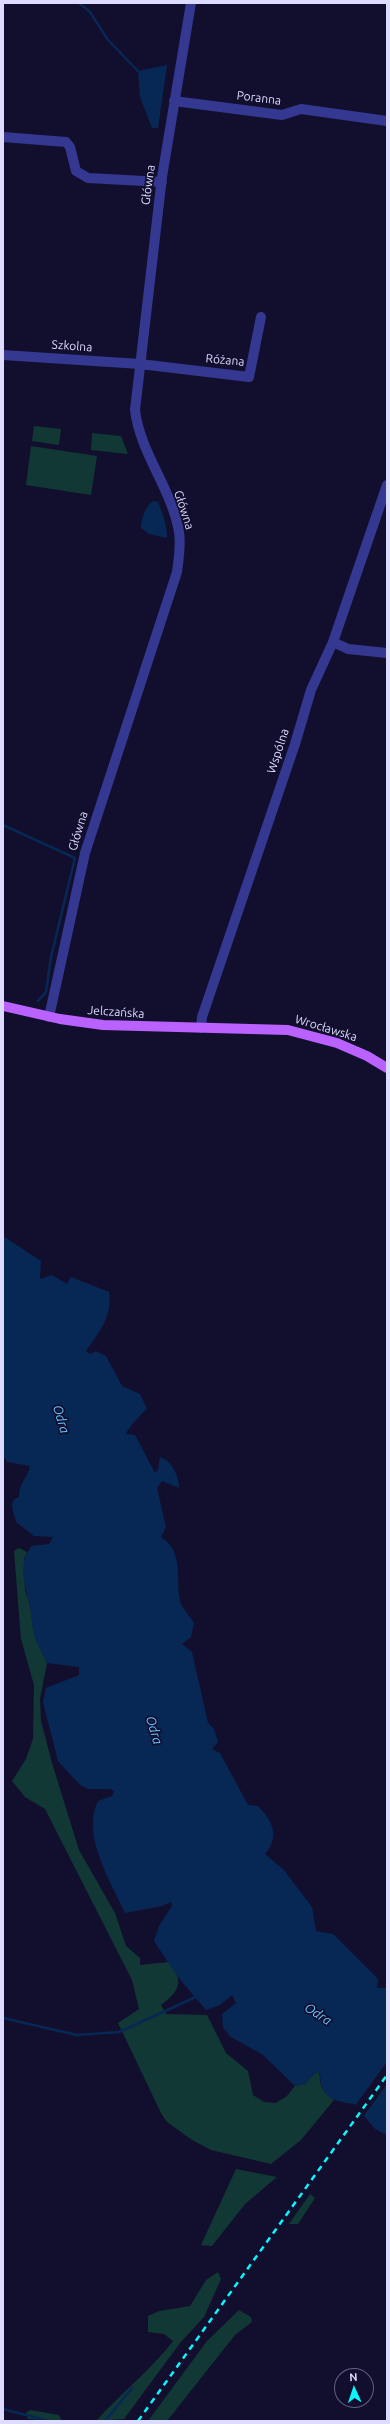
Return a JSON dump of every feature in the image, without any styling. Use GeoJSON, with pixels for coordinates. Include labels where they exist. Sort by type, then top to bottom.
{"type":"FeatureCollection","features":[{"type":"Feature","properties":{"kind":"main road","name":"Jelczańska"},"geometry":{"type":"LineString","coordinates":[[3,1006],[78,1022],[132,1027],[229,1028]]}},
{"type":"Feature","properties":{"kind":"main road","name":"Wrocławska"},"geometry":{"type":"LineString","coordinates":[[229,1028],[288,1030],[337,1043],[367,1056],[387,1068]]}},
{"type":"Feature","properties":{"kind":"street","name":"Główna"},"geometry":{"type":"LineString","coordinates":[[49,1016],[85,853],[177,572],[181,550],[179,531],[175,516],[136,424],[135,410],[162,182],[191,3]]}},
{"type":"Feature","properties":{"kind":"street","name":"Poranna"},"geometry":{"type":"LineString","coordinates":[[174,101],[282,115],[301,109],[387,121]]}},
{"type":"Feature","properties":{"kind":"street"},"geometry":{"type":"LineString","coordinates":[[3,137],[66,142],[70,147],[76,171],[88,178],[162,182]]}},
{"type":"Feature","properties":{"kind":"street","name":"Różana"},"geometry":{"type":"LineString","coordinates":[[140,364],[249,377],[261,317]]}},
{"type":"Feature","properties":{"kind":"street","name":"Szkolna"},"geometry":{"type":"LineString","coordinates":[[3,355],[140,364]]}},
{"type":"Feature","properties":{"kind":"street","name":"Wspólna"},"geometry":{"type":"LineString","coordinates":[[201,1028],[202,1017],[295,744],[311,690],[333,642],[387,485]]}},
{"type":"Feature","properties":{"kind":"street"},"geometry":{"type":"LineString","coordinates":[[333,642],[348,649],[387,654]]}},
{"type":"Feature","properties":{"kind":"green space"},"geometry":{"type":"Polygon","coordinates":[[[34,426],[61,429],[59,445],[32,441],[34,426]]]}},
{"type":"Feature","properties":{"kind":"green space"},"geometry":{"type":"Polygon","coordinates":[[[92,433],[121,436],[128,454],[91,450],[92,433]]]}},
{"type":"Feature","properties":{"kind":"green space"},"geometry":{"type":"Polygon","coordinates":[[[31,446],[97,456],[91,495],[26,485],[31,446]]]}},
{"type":"Feature","properties":{"kind":"green space"},"geometry":{"type":"Polygon","coordinates":[[[19,1548],[27,1552],[24,1559],[25,1590],[29,1602],[36,1640],[47,1663],[40,1699],[41,1721],[52,1763],[79,1850],[115,1913],[126,1946],[140,1958],[140,1965],[169,1962],[177,1975],[178,1986],[176,1991],[161,2005],[166,2014],[207,2015],[226,2053],[248,2071],[253,2095],[264,2102],[275,2103],[286,2097],[295,2086],[305,2084],[315,2073],[319,2072],[321,2087],[334,2100],[301,2140],[271,2164],[211,2150],[192,2140],[167,2122],[161,2113],[118,2023],[139,2009],[132,1980],[45,1809],[25,1797],[12,1781],[26,1759],[33,1739],[34,1685],[21,1639],[14,1551],[19,1548]]]}},
{"type":"Feature","properties":{"kind":"green space"},"geometry":{"type":"Polygon","coordinates":[[[236,2169],[277,2177],[245,2204],[212,2246],[201,2245],[236,2169]]]}},
{"type":"Feature","properties":{"kind":"green space"},"geometry":{"type":"Polygon","coordinates":[[[310,2194],[315,2198],[298,2224],[289,2224],[310,2194]]]}},
{"type":"Feature","properties":{"kind":"green space"},"geometry":{"type":"Polygon","coordinates":[[[218,2272],[221,2279],[204,2317],[180,2343],[124,2419],[96,2421],[155,2362],[173,2341],[164,2334],[148,2332],[148,2316],[159,2311],[190,2306],[206,2280],[218,2272]]]}},
{"type":"Feature","properties":{"kind":"green space"},"geometry":{"type":"Polygon","coordinates":[[[239,2310],[251,2317],[252,2322],[235,2335],[167,2421],[148,2421],[207,2341],[239,2310]]]}},
{"type":"Feature","properties":{"kind":"green space"},"geometry":{"type":"Polygon","coordinates":[[[30,2410],[59,2415],[62,2421],[28,2419],[26,2413],[30,2410]]]}},
{"type":"Feature","properties":{"kind":"water"},"geometry":{"type":"Polygon","coordinates":[[[167,65],[158,128],[152,128],[140,97],[138,71],[167,65]]]}},
{"type":"Feature","properties":{"kind":"water"},"geometry":{"type":"Polygon","coordinates":[[[153,501],[158,502],[162,511],[167,538],[149,534],[141,528],[144,513],[153,501]]]}},
{"type":"Feature","properties":{"kind":"water","name":"Odra"},"geometry":{"type":"Polygon","coordinates":[[[3,1236],[41,1261],[40,1279],[52,1275],[67,1284],[71,1277],[109,1292],[110,1300],[107,1316],[100,1330],[86,1351],[90,1354],[96,1351],[106,1356],[122,1386],[140,1394],[147,1409],[126,1434],[135,1435],[155,1473],[158,1470],[160,1457],[171,1465],[178,1479],[179,1488],[162,1481],[157,1488],[166,1527],[161,1537],[174,1551],[178,1568],[179,1595],[181,1604],[194,1623],[191,1637],[182,1644],[192,1652],[208,1723],[214,1729],[218,1742],[212,1749],[220,1753],[248,1805],[258,1806],[271,1823],[273,1829],[272,1841],[265,1854],[284,1870],[312,1907],[316,1931],[333,1934],[378,1979],[377,1988],[387,1988],[387,2135],[375,2129],[354,2104],[336,2100],[328,2096],[321,2086],[319,2072],[315,2073],[305,2084],[295,2086],[263,2055],[231,2037],[223,2028],[222,2014],[236,2003],[232,1995],[220,2005],[206,2010],[178,1977],[154,1941],[159,1926],[172,1906],[171,1902],[162,1906],[125,1913],[106,1873],[95,1843],[93,1828],[94,1814],[98,1801],[112,1796],[114,1791],[110,1789],[88,1789],[80,1785],[58,1761],[43,1702],[46,1688],[79,1675],[79,1667],[47,1663],[37,1644],[33,1629],[25,1583],[23,1567],[24,1560],[32,1546],[49,1544],[53,1537],[34,1536],[16,1522],[12,1507],[13,1500],[19,1497],[22,1483],[28,1474],[30,1466],[7,1462],[3,1455],[3,1236]]]}},
{"type":"Feature","properties":{"kind":"pier"},"geometry":{"type":"Polygon","coordinates":[[[387,2062],[387,2084],[363,2117],[354,2107],[387,2062]]]}},
{"type":"Feature","properties":{"kind":"waterway"},"geometry":{"type":"LineString","coordinates":[[79,3],[90,12],[108,40],[138,71]]}},
{"type":"Feature","properties":{"kind":"waterway"},"geometry":{"type":"LineString","coordinates":[[3,825],[75,858],[51,957],[46,992],[38,1001]]}},
{"type":"Feature","properties":{"kind":"waterway"},"geometry":{"type":"LineString","coordinates":[[3,2018],[77,2035],[119,2032],[198,1996]]}},
{"type":"Feature","properties":{"kind":"waterway"},"geometry":{"type":"LineString","coordinates":[[105,2421],[132,2388]]}},
{"type":"Feature","properties":{"kind":"waterway"},"geometry":{"type":"LineString","coordinates":[[3,2409],[49,2421]]}},
{"type":"Feature","properties":{"kind":"railway"},"geometry":{"type":"LineString","coordinates":[[138,2421],[387,2075]]}}]}
